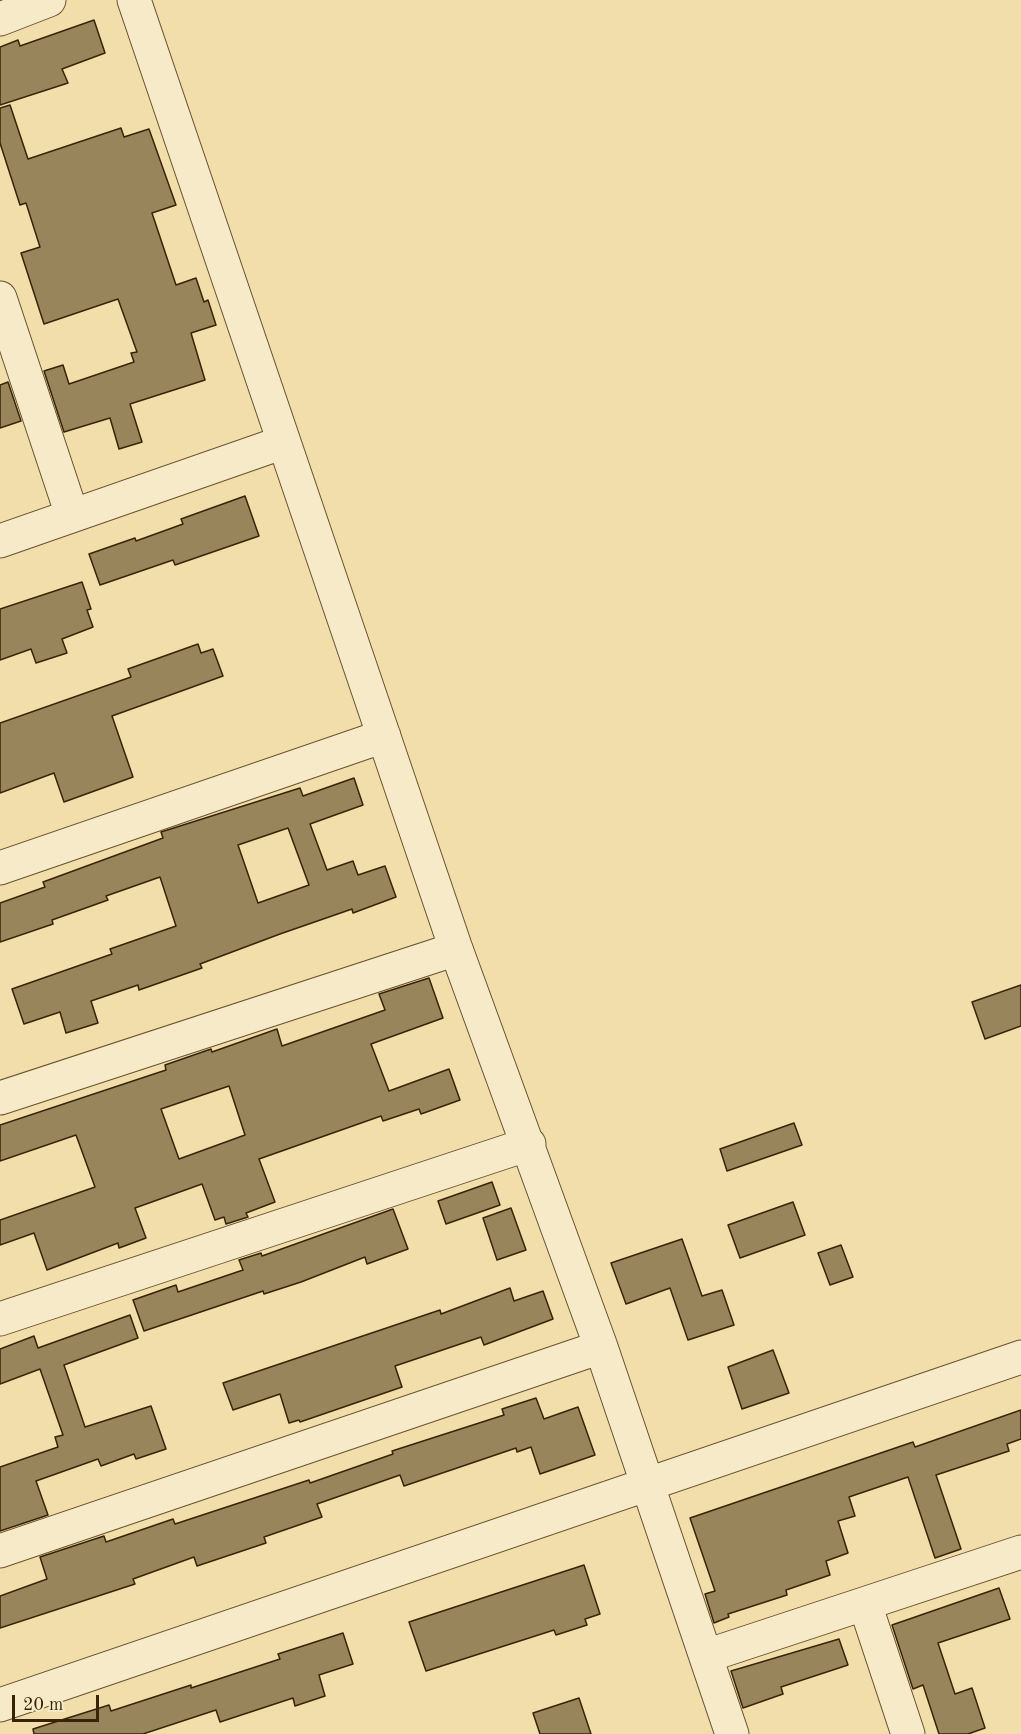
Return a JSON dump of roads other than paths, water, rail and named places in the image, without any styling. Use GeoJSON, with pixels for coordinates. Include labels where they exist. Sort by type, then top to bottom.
{"type":"FeatureCollection","features":[{"type":"Feature","properties":{"kind":"street"},"geometry":{"type":"LineString","coordinates":[[0,19],[49,0]]}},
{"type":"Feature","properties":{"kind":"street"},"geometry":{"type":"LineString","coordinates":[[134,0],[456,949],[529,1144],[601,1347],[732,1734]]}},
{"type":"Feature","properties":{"kind":"street"},"geometry":{"type":"LineString","coordinates":[[0,298],[72,515]]}},
{"type":"Feature","properties":{"kind":"street"},"geometry":{"type":"LineString","coordinates":[[0,541],[284,442]]}},
{"type":"Feature","properties":{"kind":"street"},"geometry":{"type":"LineString","coordinates":[[0,868],[384,736]]}},
{"type":"Feature","properties":{"kind":"street"},"geometry":{"type":"LineString","coordinates":[[0,1098],[456,949]]}},
{"type":"Feature","properties":{"kind":"street"},"geometry":{"type":"LineString","coordinates":[[0,1319],[529,1144]]}},
{"type":"Feature","properties":{"kind":"street"},"geometry":{"type":"LineString","coordinates":[[0,1551],[601,1347]]}},
{"type":"Feature","properties":{"kind":"street"},"geometry":{"type":"LineString","coordinates":[[0,1706],[647,1482],[1021,1357]]}},
{"type":"Feature","properties":{"kind":"street"},"geometry":{"type":"LineString","coordinates":[[706,1656],[1021,1552]]}},
{"type":"Feature","properties":{"kind":"street"},"geometry":{"type":"LineString","coordinates":[[865,1604],[908,1734]]}}]}
